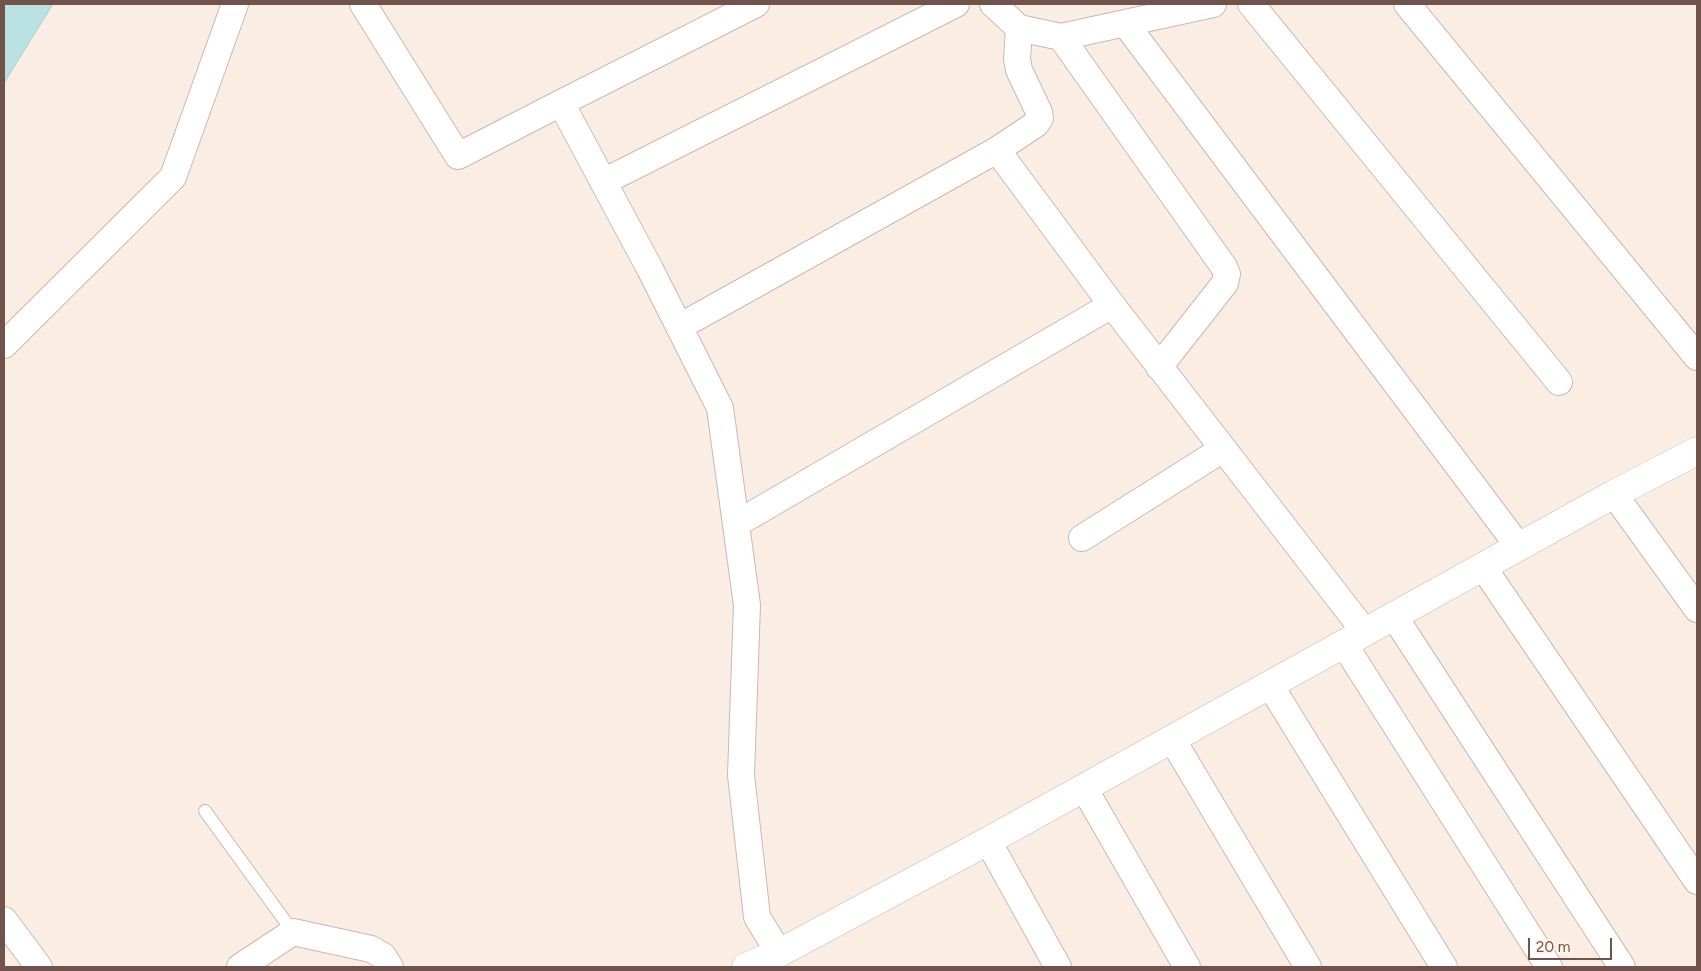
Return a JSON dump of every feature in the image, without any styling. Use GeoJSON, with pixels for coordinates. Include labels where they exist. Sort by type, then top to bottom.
{"type":"FeatureCollection","features":[{"type":"Feature","properties":{"kind":"street"},"geometry":{"type":"LineString","coordinates":[[4,345],[174,178],[235,4]]}},
{"type":"Feature","properties":{"kind":"street"},"geometry":{"type":"LineString","coordinates":[[363,4],[458,156],[756,4]]}},
{"type":"Feature","properties":{"kind":"street"},"geometry":{"type":"LineString","coordinates":[[603,182],[956,4]]}},
{"type":"Feature","properties":{"kind":"street"},"geometry":{"type":"LineString","coordinates":[[993,4],[1019,28],[1062,37],[1214,4]]}},
{"type":"Feature","properties":{"kind":"street"},"geometry":{"type":"LineString","coordinates":[[1251,4],[1559,382]]}},
{"type":"Feature","properties":{"kind":"street"},"geometry":{"type":"LineString","coordinates":[[1407,4],[1697,357]]}},
{"type":"Feature","properties":{"kind":"street"},"geometry":{"type":"LineString","coordinates":[[1125,23],[1519,546]]}},
{"type":"Feature","properties":{"kind":"street"},"geometry":{"type":"LineString","coordinates":[[679,327],[997,150],[1036,124],[1040,118],[1039,112],[1019,70],[1017,59],[1019,28]]}},
{"type":"Feature","properties":{"kind":"street"},"geometry":{"type":"LineString","coordinates":[[1062,37],[1224,267],[1227,274],[1225,283],[1160,367]]}},
{"type":"Feature","properties":{"kind":"street"},"geometry":{"type":"LineString","coordinates":[[560,103],[720,408],[747,605],[741,775],[757,917],[779,953]]}},
{"type":"Feature","properties":{"kind":"street"},"geometry":{"type":"LineString","coordinates":[[997,150],[1112,305],[1223,449],[1354,638],[1549,967]]}},
{"type":"Feature","properties":{"kind":"street"},"geometry":{"type":"LineString","coordinates":[[736,524],[1112,305]]}},
{"type":"Feature","properties":{"kind":"street"},"geometry":{"type":"LineString","coordinates":[[1082,538],[1223,449]]}},
{"type":"Feature","properties":{"kind":"street"},"geometry":{"type":"LineString","coordinates":[[746,967],[779,953],[988,841],[1519,546],[1697,451]]}},
{"type":"Feature","properties":{"kind":"street"},"geometry":{"type":"LineString","coordinates":[[1614,494],[1697,609]]}},
{"type":"Feature","properties":{"kind":"street"},"geometry":{"type":"LineString","coordinates":[[1482,567],[1697,881]]}},
{"type":"Feature","properties":{"kind":"street"},"geometry":{"type":"LineString","coordinates":[[1394,616],[1622,967]]}},
{"type":"Feature","properties":{"kind":"street"},"geometry":{"type":"LineString","coordinates":[[1270,685],[1444,967]]}},
{"type":"Feature","properties":{"kind":"street"},"geometry":{"type":"LineString","coordinates":[[1172,739],[1308,967]]}},
{"type":"Feature","properties":{"kind":"street"},"geometry":{"type":"LineString","coordinates":[[1084,788],[1187,967]]}},
{"type":"Feature","properties":{"kind":"street"},"geometry":{"type":"LineString","coordinates":[[988,841],[1058,967]]}},
{"type":"Feature","properties":{"kind":"street"},"geometry":{"type":"LineString","coordinates":[[4,920],[39,967]]}},
{"type":"Feature","properties":{"kind":"street"},"geometry":{"type":"LineString","coordinates":[[240,967],[293,932],[371,949],[383,956],[390,967]]}},
{"type":"Feature","properties":{"kind":"lane"},"geometry":{"type":"LineString","coordinates":[[205,811],[293,932]]}},
{"type":"Feature","properties":{"kind":"water"},"geometry":{"type":"Polygon","coordinates":[[[4,4],[53,4],[4,83],[4,4]]]}}]}
